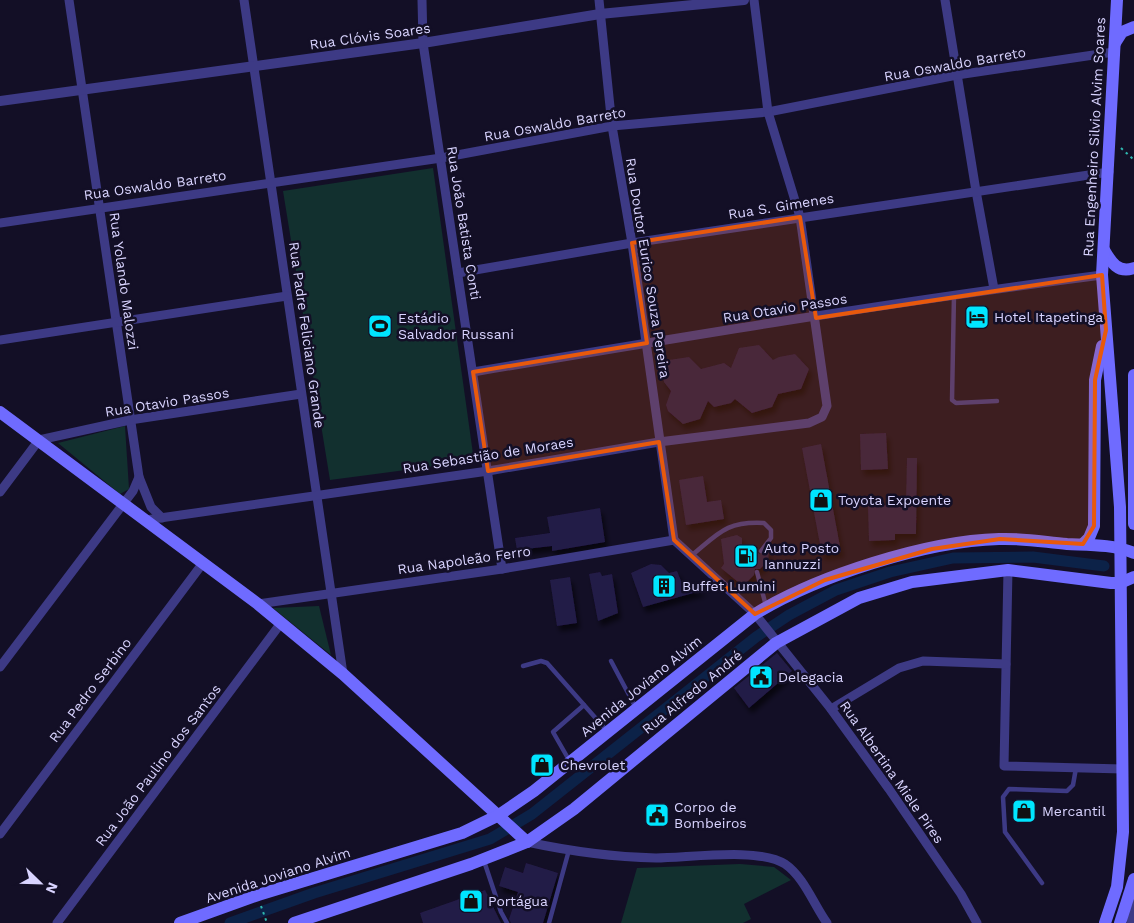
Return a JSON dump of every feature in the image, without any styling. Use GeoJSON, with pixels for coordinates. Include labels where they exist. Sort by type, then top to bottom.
{"type":"FeatureCollection","features":[{"type":"Feature","properties":{"kind":"main road","name":"Rua Engenheiro Silvio Alvim Soares"},"geometry":{"type":"LineString","coordinates":[[1105,923],[1117,887],[1122,855],[1120,507],[1102,275],[1109,172],[1116,0]]}},
{"type":"Feature","properties":{"kind":"main road"},"geometry":{"type":"LineString","coordinates":[[1115,48],[1122,32],[1134,27]]}},
{"type":"Feature","properties":{"kind":"main road"},"geometry":{"type":"LineString","coordinates":[[1104,250],[1114,265],[1120,269],[1134,268]]}},
{"type":"Feature","properties":{"kind":"main road"},"geometry":{"type":"LineString","coordinates":[[1083,544],[1090,538],[1094,526],[1095,380],[1106,330]]}},
{"type":"Feature","properties":{"kind":"main road"},"geometry":{"type":"LineString","coordinates":[[1134,375],[1134,524]]}},
{"type":"Feature","properties":{"kind":"main road"},"geometry":{"type":"LineString","coordinates":[[0,412],[258,604],[343,674],[524,839]]}},
{"type":"Feature","properties":{"kind":"main road","name":"Avenida Joviano Alvim"},"geometry":{"type":"LineString","coordinates":[[180,923],[258,895],[462,833],[503,818],[517,803],[637,709],[758,619],[766,607],[825,580],[893,559],[969,541],[1000,539],[1083,544],[1120,548],[1134,553]]}},
{"type":"Feature","properties":{"kind":"main road","name":"Rua Alfredo André"},"geometry":{"type":"LineString","coordinates":[[294,923],[484,860],[524,839],[574,809],[774,641],[859,598],[912,582],[1008,570],[1120,583],[1134,577]]}},
{"type":"Feature","properties":{"kind":"main road"},"geometry":{"type":"LineString","coordinates":[[485,802],[506,805],[517,803]]}},
{"type":"Feature","properties":{"kind":"main road"},"geometry":{"type":"LineString","coordinates":[[478,826],[483,817],[485,802]]}},
{"type":"Feature","properties":{"kind":"main road"},"geometry":{"type":"LineString","coordinates":[[1120,923],[1134,880]]}},
{"type":"Feature","properties":{"kind":"street","name":"Rua Yolando Malozzi"},"geometry":{"type":"LineString","coordinates":[[68,0],[139,477],[151,507],[162,518]]}},
{"type":"Feature","properties":{"kind":"street","name":"Rua Padre Feliciano Grande"},"geometry":{"type":"LineString","coordinates":[[244,0],[343,674]]}},
{"type":"Feature","properties":{"kind":"street","name":"Rua João Batista Conti"},"geometry":{"type":"LineString","coordinates":[[422,0],[423,43],[502,569]]}},
{"type":"Feature","properties":{"kind":"street","name":"Rua Doutor Eurico Souza Pereira"},"geometry":{"type":"LineString","coordinates":[[599,0],[612,126],[647,343],[659,442],[674,540]]}},
{"type":"Feature","properties":{"kind":"street","name":"Rua Clóvis Soares"},"geometry":{"type":"LineString","coordinates":[[0,101],[423,43],[600,14],[744,0]]}},
{"type":"Feature","properties":{"kind":"street"},"geometry":{"type":"LineString","coordinates":[[754,0],[768,112],[800,217],[816,318]]}},
{"type":"Feature","properties":{"kind":"street"},"geometry":{"type":"LineString","coordinates":[[946,0],[976,191],[994,289]]}},
{"type":"Feature","properties":{"kind":"street","name":"Rua Oswaldo Barreto"},"geometry":{"type":"LineString","coordinates":[[0,223],[441,158],[612,126],[768,112],[957,75],[1115,48]]}},
{"type":"Feature","properties":{"kind":"street","name":"Rua S. Gimenes"},"geometry":{"type":"LineString","coordinates":[[458,273],[632,243],[1109,172]]}},
{"type":"Feature","properties":{"kind":"street","name":"Rua Otavio Passos"},"geometry":{"type":"LineString","coordinates":[[473,372],[954,295],[1102,275]]}},
{"type":"Feature","properties":{"kind":"street"},"geometry":{"type":"LineString","coordinates":[[0,340],[287,296]]}},
{"type":"Feature","properties":{"kind":"street","name":"Rua Sebastião de Moraes"},"geometry":{"type":"LineString","coordinates":[[146,520],[488,471],[659,442],[809,423],[822,417],[827,406],[816,318]]}},
{"type":"Feature","properties":{"kind":"street","name":"Rua Otavio Passos"},"geometry":{"type":"LineString","coordinates":[[39,440],[130,420],[301,394]]}},
{"type":"Feature","properties":{"kind":"street"},"geometry":{"type":"LineString","coordinates":[[0,492],[39,440]]}},
{"type":"Feature","properties":{"kind":"street"},"geometry":{"type":"LineString","coordinates":[[0,666],[133,491],[139,477]]}},
{"type":"Feature","properties":{"kind":"street","name":"Rua Albertina Miele Pires"},"geometry":{"type":"LineString","coordinates":[[674,540],[758,619],[774,641],[832,709],[889,789],[977,923]]}},
{"type":"Feature","properties":{"kind":"street","name":"Rua Napoleão Ferro"},"geometry":{"type":"LineString","coordinates":[[258,604],[331,592],[502,569],[674,540]]}},
{"type":"Feature","properties":{"kind":"street","name":"Rua Pedro Serbino"},"geometry":{"type":"LineString","coordinates":[[0,834],[202,563]]}},
{"type":"Feature","properties":{"kind":"street"},"geometry":{"type":"LineString","coordinates":[[1008,570],[1004,766],[1123,769]]}},
{"type":"Feature","properties":{"kind":"street","name":"Rua João Paulino dos Santos"},"geometry":{"type":"LineString","coordinates":[[58,923],[281,623]]}},
{"type":"Feature","properties":{"kind":"street"},"geometry":{"type":"LineString","coordinates":[[832,709],[899,668],[923,661],[1006,664]]}},
{"type":"Feature","properties":{"kind":"street"},"geometry":{"type":"LineString","coordinates":[[524,839],[569,850],[656,858],[726,856],[770,858],[784,864],[793,871],[827,923]]}},
{"type":"Feature","properties":{"kind":"street"},"geometry":{"type":"LineString","coordinates":[[1132,923],[1134,880]]}},
{"type":"Feature","properties":{"kind":"lane"},"geometry":{"type":"LineString","coordinates":[[954,295],[952,400],[956,403],[998,401]]}},
{"type":"Feature","properties":{"kind":"lane"},"geometry":{"type":"LineString","coordinates":[[691,556],[727,527],[738,522],[764,523],[772,530],[771,538],[761,551]]}},
{"type":"Feature","properties":{"kind":"lane"},"geometry":{"type":"LineString","coordinates":[[757,572],[766,607]]}},
{"type":"Feature","properties":{"kind":"lane"},"geometry":{"type":"LineString","coordinates":[[523,666],[541,661],[547,663],[608,732]]}},
{"type":"Feature","properties":{"kind":"lane"},"geometry":{"type":"LineString","coordinates":[[611,661],[637,709]]}},
{"type":"Feature","properties":{"kind":"lane"},"geometry":{"type":"LineString","coordinates":[[570,762],[553,732],[584,705]]}},
{"type":"Feature","properties":{"kind":"lane"},"geometry":{"type":"LineString","coordinates":[[1042,883],[1005,832],[1003,797],[1009,789],[1067,791],[1073,785],[1076,768]]}},
{"type":"Feature","properties":{"kind":"lane"},"geometry":{"type":"LineString","coordinates":[[549,923],[569,850]]}},
{"type":"Feature","properties":{"kind":"lane"},"geometry":{"type":"LineString","coordinates":[[484,860],[501,912],[507,923]]}},
{"type":"Feature","properties":{"kind":"path"},"geometry":{"type":"LineString","coordinates":[[1110,144],[1117,144],[1134,160]]}},
{"type":"Feature","properties":{"kind":"path"},"geometry":{"type":"LineString","coordinates":[[258,895],[267,923]]}},
{"type":"Feature","properties":{"kind":"highlighted area"},"geometry":{"type":"Polygon","coordinates":[[[800,217],[816,318],[1102,275],[1106,330],[1095,380],[1094,526],[1083,544],[1000,539],[932,549],[825,580],[755,614],[674,540],[659,442],[488,471],[473,372],[647,343],[632,243],[800,217]]]}},
{"type":"Feature","properties":{"kind":"green space","name":"Estádio Salvador Russani"},"geometry":{"type":"Polygon","coordinates":[[[433,168],[474,461],[330,480],[283,191],[433,168]]]}},
{"type":"Feature","properties":{"kind":"green space"},"geometry":{"type":"Polygon","coordinates":[[[125,426],[129,489],[120,494],[58,443],[125,426]]]}},
{"type":"Feature","properties":{"kind":"green space"},"geometry":{"type":"Polygon","coordinates":[[[319,606],[331,655],[273,608],[319,606]]]}},
{"type":"Feature","properties":{"kind":"green space"},"geometry":{"type":"Polygon","coordinates":[[[740,864],[774,867],[791,880],[744,904],[751,919],[743,923],[621,923],[637,868],[740,864]]]}},
{"type":"Feature","properties":{"kind":"building"},"geometry":{"type":"Polygon","coordinates":[[[759,345],[773,360],[795,354],[809,369],[801,389],[778,394],[772,407],[752,413],[735,399],[731,403],[714,407],[708,401],[700,419],[683,424],[668,411],[666,405],[671,391],[664,382],[663,377],[669,360],[689,357],[701,369],[724,363],[731,368],[739,348],[759,345]]]}},
{"type":"Feature","properties":{"kind":"building"},"geometry":{"type":"Polygon","coordinates":[[[886,433],[888,469],[861,470],[860,434],[886,433]]]}},
{"type":"Feature","properties":{"kind":"building","name":"Toyota Expoente"},"geometry":{"type":"Polygon","coordinates":[[[821,444],[841,552],[822,555],[802,448],[821,444]]]}},
{"type":"Feature","properties":{"kind":"building"},"geometry":{"type":"Polygon","coordinates":[[[907,458],[917,458],[916,534],[895,534],[895,540],[869,541],[868,506],[906,504],[907,458]]]}},
{"type":"Feature","properties":{"kind":"building"},"geometry":{"type":"Polygon","coordinates":[[[703,476],[707,502],[721,500],[724,519],[686,525],[679,480],[703,476]]]}},
{"type":"Feature","properties":{"kind":"building"},"geometry":{"type":"Polygon","coordinates":[[[600,508],[605,542],[552,551],[552,546],[517,550],[515,538],[550,533],[547,517],[600,508]]]}},
{"type":"Feature","properties":{"kind":"building","name":"Auto Posto Iannuzzi"},"geometry":{"type":"Polygon","coordinates":[[[737,535],[742,538],[742,545],[757,551],[759,554],[769,550],[768,561],[760,569],[755,569],[754,575],[743,586],[721,568],[724,564],[721,539],[737,535]]]}},
{"type":"Feature","properties":{"kind":"building","name":"Buffet Lumini"},"geometry":{"type":"Polygon","coordinates":[[[651,564],[661,565],[669,573],[677,571],[681,581],[704,590],[643,607],[631,573],[651,564]]]}},
{"type":"Feature","properties":{"kind":"building"},"geometry":{"type":"Polygon","coordinates":[[[600,572],[602,576],[612,574],[618,613],[598,621],[589,574],[600,572]]]}},
{"type":"Feature","properties":{"kind":"building"},"geometry":{"type":"Polygon","coordinates":[[[570,577],[577,623],[557,626],[550,580],[570,577]]]}},
{"type":"Feature","properties":{"kind":"building","name":"Delegacia"},"geometry":{"type":"Polygon","coordinates":[[[777,653],[792,671],[749,708],[734,688],[777,653]]]}},
{"type":"Feature","properties":{"kind":"building"},"geometry":{"type":"Polygon","coordinates":[[[526,863],[558,873],[543,923],[511,923],[509,919],[518,892],[499,886],[505,867],[523,873],[526,863]]]}},
{"type":"Feature","properties":{"kind":"building","name":"Portágua"},"geometry":{"type":"Polygon","coordinates":[[[485,890],[501,923],[423,923],[420,913],[485,890]]]}},
{"type":"Feature","properties":{"kind":"waterway"},"geometry":{"type":"LineString","coordinates":[[230,923],[314,893],[490,839],[532,814],[756,637],[789,615],[836,590],[890,572],[953,558],[1033,557],[1104,566]]}},
{"type":"Feature","properties":{"kind":"place","name":"Hotel Itapetinga"},"geometry":{"type":"Point","coordinates":[977,317]}},
{"type":"Feature","properties":{"kind":"place","name":"Estádio Salvador Russani"},"geometry":{"type":"Point","coordinates":[380,326]}},
{"type":"Feature","properties":{"kind":"place","name":"Toyota Expoente"},"geometry":{"type":"Point","coordinates":[821,500]}},
{"type":"Feature","properties":{"kind":"place","name":"Auto Posto Iannuzzi"},"geometry":{"type":"Point","coordinates":[746,556]}},
{"type":"Feature","properties":{"kind":"place","name":"Buffet Lumini"},"geometry":{"type":"Point","coordinates":[664,586]}},
{"type":"Feature","properties":{"kind":"place","name":"Delegacia"},"geometry":{"type":"Point","coordinates":[761,677]}},
{"type":"Feature","properties":{"kind":"place","name":"Chevrolet"},"geometry":{"type":"Point","coordinates":[542,765]}},
{"type":"Feature","properties":{"kind":"place","name":"Mercantil"},"geometry":{"type":"Point","coordinates":[1024,811]}},
{"type":"Feature","properties":{"kind":"place","name":"Corpo de Bombeiros"},"geometry":{"type":"Point","coordinates":[657,815]}},
{"type":"Feature","properties":{"kind":"place","name":"Portágua"},"geometry":{"type":"Point","coordinates":[471,901]}}]}
